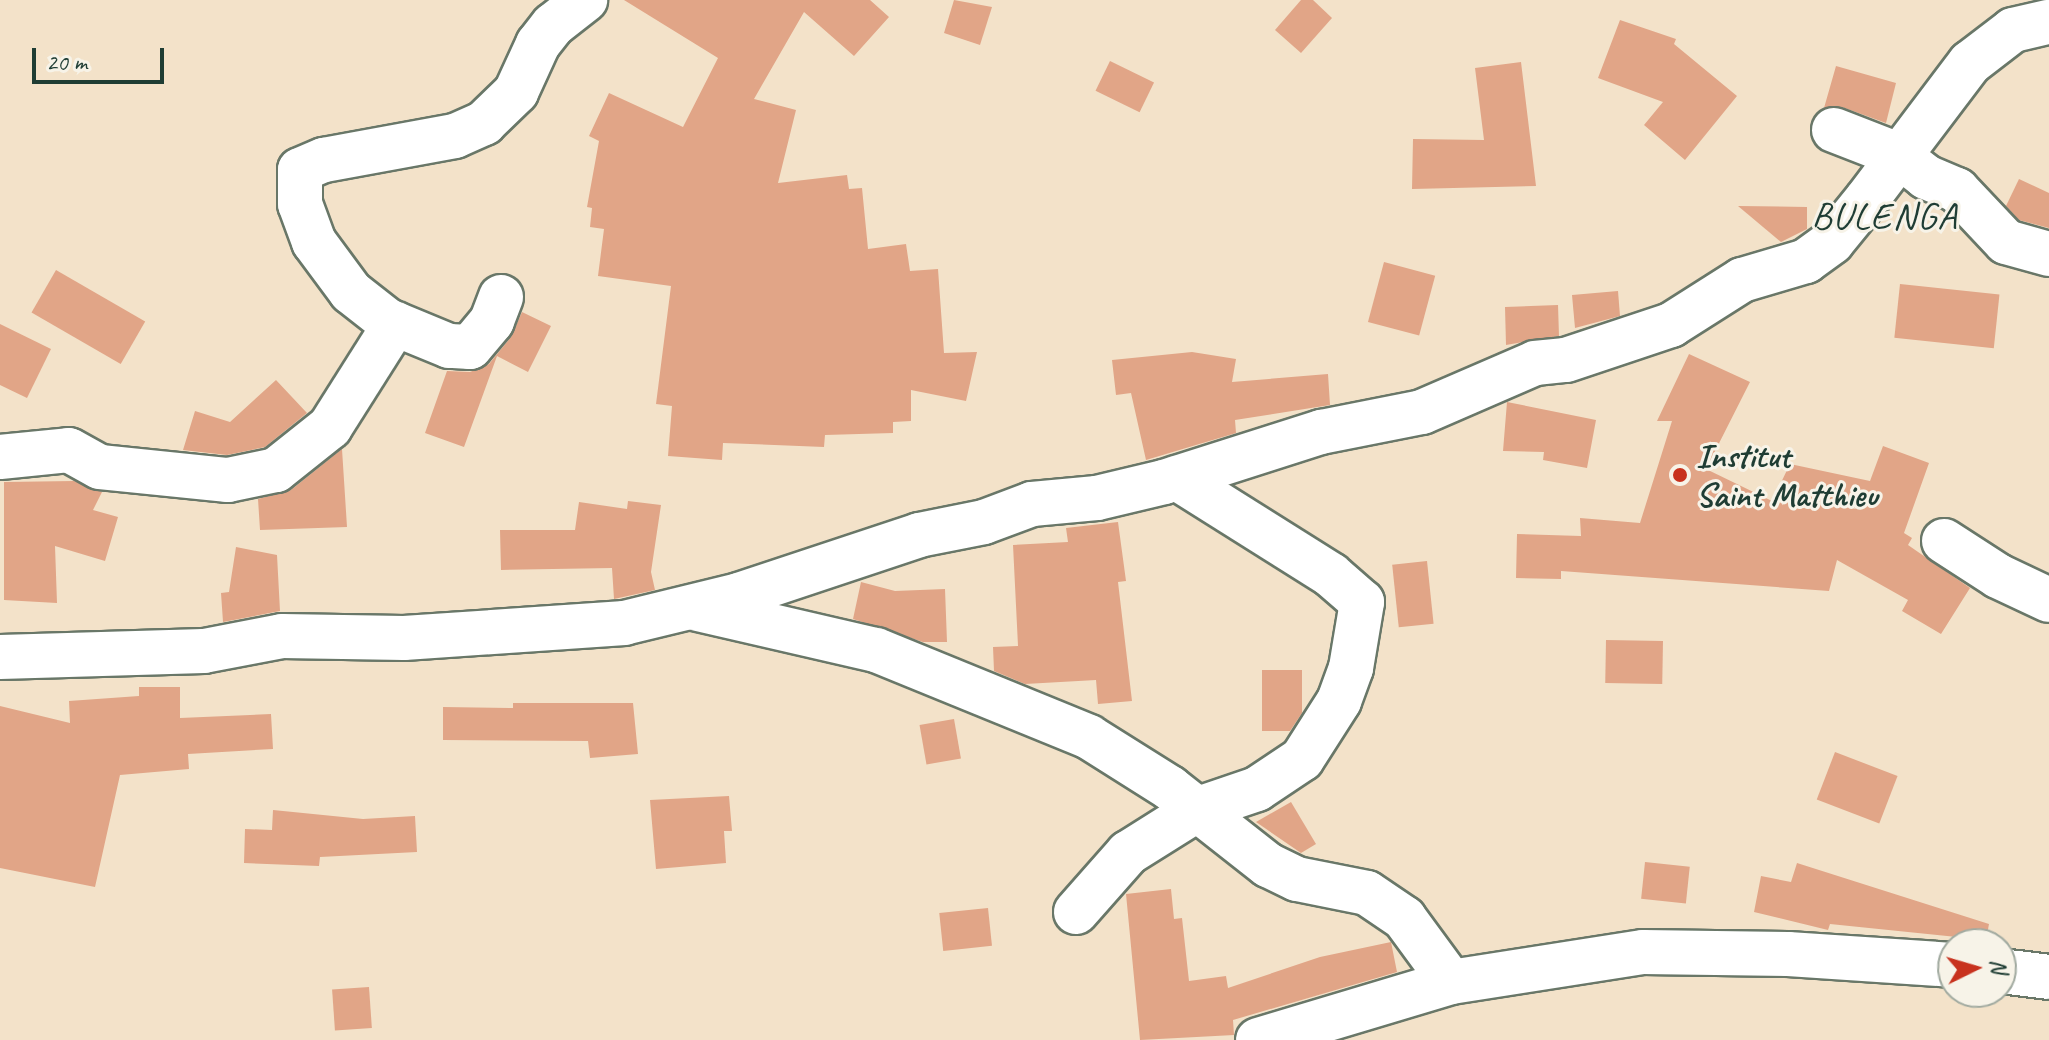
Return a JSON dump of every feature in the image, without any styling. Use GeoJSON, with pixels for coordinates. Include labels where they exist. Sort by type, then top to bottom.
{"type":"FeatureCollection","features":[{"type":"Feature","properties":{"kind":"street"},"geometry":{"type":"LineString","coordinates":[[501,297],[492,321],[470,347],[449,346],[395,324],[351,292],[328,265],[300,204],[300,170],[324,160],[455,136],[484,123],[516,92],[538,44],[553,25],[585,0]]}},
{"type":"Feature","properties":{"kind":"street"},"geometry":{"type":"LineString","coordinates":[[0,657],[204,651],[282,636],[550,632],[624,623],[689,607],[1032,504],[1097,498],[1177,478],[1321,432],[1422,412],[1535,363],[1566,360],[1671,325],[1742,280],[1806,261],[1832,242],[1970,63],[2013,30],[2049,22]]}},
{"type":"Feature","properties":{"kind":"street"},"geometry":{"type":"LineString","coordinates":[[1834,130],[1898,155],[1926,177],[1957,190],[2006,242],[2049,254]]}},
{"type":"Feature","properties":{"kind":"street"},"geometry":{"type":"LineString","coordinates":[[0,457],[69,450],[100,467],[228,480],[276,470],[330,427],[395,324]]}},
{"type":"Feature","properties":{"kind":"street"},"geometry":{"type":"LineString","coordinates":[[1076,912],[1128,853],[1198,809],[1257,789],[1302,759],[1339,701],[1351,668],[1362,602],[1331,575],[1177,478]]}},
{"type":"Feature","properties":{"kind":"street"},"geometry":{"type":"LineString","coordinates":[[1944,541],[1998,576],[2049,600]]}},
{"type":"Feature","properties":{"kind":"street"},"geometry":{"type":"LineString","coordinates":[[689,607],[835,638],[948,676],[1089,737],[1198,809],[1268,865],[1297,879],[1367,893],[1404,918],[1451,982]]}},
{"type":"Feature","properties":{"kind":"street"},"geometry":{"type":"LineString","coordinates":[[1258,1040],[1451,982],[1643,952],[1788,954],[1937,964]]}},
{"type":"Feature","properties":{"kind":"street"},"geometry":{"type":"LineString","coordinates":[[2017,973],[2049,977]]}},
{"type":"Feature","properties":{"kind":"building"},"geometry":{"type":"Polygon","coordinates":[[[624,0],[870,0],[889,17],[854,56],[804,12],[754,99],[796,110],[778,183],[847,175],[849,189],[862,188],[868,249],[906,244],[910,271],[938,269],[944,353],[977,352],[966,401],[911,390],[911,421],[893,422],[893,433],[825,435],[824,447],[723,443],[722,460],[668,456],[672,406],[656,404],[671,286],[598,276],[604,229],[590,227],[592,208],[587,207],[599,141],[589,136],[609,93],[683,127],[718,58],[624,0]]]}},
{"type":"Feature","properties":{"kind":"building"},"geometry":{"type":"Polygon","coordinates":[[[954,0],[992,7],[980,45],[944,33],[954,0]]]}},
{"type":"Feature","properties":{"kind":"building"},"geometry":{"type":"Polygon","coordinates":[[[1301,0],[1313,0],[1332,18],[1301,53],[1275,30],[1301,0]]]}},
{"type":"Feature","properties":{"kind":"building"},"geometry":{"type":"Polygon","coordinates":[[[1620,20],[1676,39],[1674,44],[1737,96],[1685,160],[1644,125],[1663,102],[1598,78],[1620,20]]]}},
{"type":"Feature","properties":{"kind":"building"},"geometry":{"type":"Polygon","coordinates":[[[1110,61],[1154,82],[1140,112],[1096,91],[1110,61]]]}},
{"type":"Feature","properties":{"kind":"building"},"geometry":{"type":"Polygon","coordinates":[[[1521,62],[1536,186],[1412,189],[1413,139],[1484,140],[1475,68],[1521,62]]]}},
{"type":"Feature","properties":{"kind":"building"},"geometry":{"type":"Polygon","coordinates":[[[1836,66],[1896,83],[1886,123],[1842,107],[1824,108],[1836,66]]]}},
{"type":"Feature","properties":{"kind":"building"},"geometry":{"type":"Polygon","coordinates":[[[2019,179],[2049,193],[2049,228],[2019,220],[2006,206],[2019,179]]]}},
{"type":"Feature","properties":{"kind":"building"},"geometry":{"type":"Polygon","coordinates":[[[1738,206],[1807,207],[1807,229],[1781,242],[1738,206]]]}},
{"type":"Feature","properties":{"kind":"building"},"geometry":{"type":"Polygon","coordinates":[[[1384,262],[1435,276],[1419,336],[1368,322],[1384,262]]]}},
{"type":"Feature","properties":{"kind":"building"},"geometry":{"type":"Polygon","coordinates":[[[56,270],[145,322],[121,364],[32,312],[56,270]]]}},
{"type":"Feature","properties":{"kind":"building"},"geometry":{"type":"Polygon","coordinates":[[[1900,284],[1999,294],[1994,348],[1894,338],[1900,284]]]}},
{"type":"Feature","properties":{"kind":"building"},"geometry":{"type":"Polygon","coordinates":[[[1618,291],[1620,316],[1575,328],[1572,295],[1618,291]]]}},
{"type":"Feature","properties":{"kind":"building"},"geometry":{"type":"Polygon","coordinates":[[[1558,305],[1559,336],[1506,345],[1505,307],[1558,305]]]}},
{"type":"Feature","properties":{"kind":"building"},"geometry":{"type":"Polygon","coordinates":[[[522,312],[551,326],[528,372],[497,356],[464,447],[425,433],[447,371],[470,372],[489,364],[511,337],[522,312]]]}},
{"type":"Feature","properties":{"kind":"building"},"geometry":{"type":"Polygon","coordinates":[[[0,324],[51,349],[27,398],[0,385],[0,324]]]}},
{"type":"Feature","properties":{"kind":"building"},"geometry":{"type":"Polygon","coordinates":[[[1192,352],[1236,359],[1232,382],[1328,374],[1330,405],[1235,420],[1236,433],[1146,460],[1131,393],[1116,395],[1112,360],[1192,352]]]}},
{"type":"Feature","properties":{"kind":"building"},"geometry":{"type":"Polygon","coordinates":[[[1689,354],[1750,382],[1706,469],[1772,501],[1790,464],[1870,481],[1883,446],[1929,463],[1904,533],[1912,538],[1908,545],[1970,588],[1941,634],[1902,611],[1908,600],[1837,560],[1829,591],[1561,571],[1561,579],[1516,578],[1517,534],[1581,536],[1580,518],[1640,523],[1672,421],[1657,421],[1689,354]]]}},
{"type":"Feature","properties":{"kind":"building"},"geometry":{"type":"Polygon","coordinates":[[[276,380],[307,413],[265,447],[227,455],[183,450],[195,411],[230,422],[276,380]]]}},
{"type":"Feature","properties":{"kind":"building"},"geometry":{"type":"Polygon","coordinates":[[[1507,402],[1596,420],[1587,468],[1543,460],[1544,452],[1503,451],[1507,402]]]}},
{"type":"Feature","properties":{"kind":"building"},"geometry":{"type":"Polygon","coordinates":[[[342,449],[347,527],[260,530],[258,499],[291,490],[342,449]]]}},
{"type":"Feature","properties":{"kind":"building"},"geometry":{"type":"Polygon","coordinates":[[[74,481],[102,492],[93,510],[118,517],[105,561],[55,546],[57,603],[4,600],[4,482],[74,481]]]}},
{"type":"Feature","properties":{"kind":"building"},"geometry":{"type":"Polygon","coordinates":[[[628,501],[661,505],[651,572],[655,590],[614,599],[612,568],[501,570],[500,530],[575,530],[579,502],[627,509],[628,501]]]}},
{"type":"Feature","properties":{"kind":"building"},"geometry":{"type":"Polygon","coordinates":[[[1118,522],[1126,581],[1118,582],[1132,701],[1098,704],[1096,680],[1025,684],[994,671],[993,647],[1018,646],[1013,545],[1068,542],[1066,528],[1118,522]]]}},
{"type":"Feature","properties":{"kind":"building"},"geometry":{"type":"Polygon","coordinates":[[[236,547],[277,555],[280,611],[223,622],[221,593],[229,592],[236,547]]]}},
{"type":"Feature","properties":{"kind":"building"},"geometry":{"type":"Polygon","coordinates":[[[1427,561],[1434,624],[1399,627],[1392,565],[1427,561]]]}},
{"type":"Feature","properties":{"kind":"building"},"geometry":{"type":"Polygon","coordinates":[[[861,582],[895,591],[945,589],[947,642],[923,642],[853,619],[861,582]]]}},
{"type":"Feature","properties":{"kind":"building"},"geometry":{"type":"Polygon","coordinates":[[[1606,640],[1663,641],[1662,684],[1605,683],[1606,640]]]}},
{"type":"Feature","properties":{"kind":"building"},"geometry":{"type":"Polygon","coordinates":[[[1262,670],[1302,670],[1302,713],[1290,731],[1262,731],[1262,670]]]}},
{"type":"Feature","properties":{"kind":"building"},"geometry":{"type":"Polygon","coordinates":[[[139,687],[180,687],[180,718],[271,714],[273,749],[188,754],[189,769],[120,775],[95,887],[0,868],[0,706],[70,723],[69,701],[139,696],[139,687]]]}},
{"type":"Feature","properties":{"kind":"building"},"geometry":{"type":"Polygon","coordinates":[[[513,703],[633,703],[638,754],[590,758],[588,741],[443,740],[443,707],[513,708],[513,703]]]}},
{"type":"Feature","properties":{"kind":"building"},"geometry":{"type":"Polygon","coordinates":[[[954,719],[961,758],[926,764],[920,725],[954,719]]]}},
{"type":"Feature","properties":{"kind":"building"},"geometry":{"type":"Polygon","coordinates":[[[1835,752],[1898,776],[1879,824],[1817,800],[1835,752]]]}},
{"type":"Feature","properties":{"kind":"building"},"geometry":{"type":"Polygon","coordinates":[[[729,796],[732,831],[724,831],[726,863],[656,869],[650,800],[729,796]]]}},
{"type":"Feature","properties":{"kind":"building"},"geometry":{"type":"Polygon","coordinates":[[[1291,802],[1316,844],[1301,853],[1256,822],[1291,802]]]}},
{"type":"Feature","properties":{"kind":"building"},"geometry":{"type":"Polygon","coordinates":[[[273,810],[363,819],[415,816],[417,852],[320,857],[319,866],[244,863],[245,829],[272,830],[273,810]]]}},
{"type":"Feature","properties":{"kind":"building"},"geometry":{"type":"Polygon","coordinates":[[[1645,862],[1690,867],[1686,904],[1641,899],[1645,862]]]}},
{"type":"Feature","properties":{"kind":"building"},"geometry":{"type":"Polygon","coordinates":[[[1797,863],[1989,924],[1988,928],[1937,928],[1937,935],[1830,924],[1828,930],[1754,912],[1761,876],[1791,882],[1797,863]]]}},
{"type":"Feature","properties":{"kind":"building"},"geometry":{"type":"Polygon","coordinates":[[[1171,889],[1174,919],[1182,918],[1189,981],[1226,976],[1228,988],[1320,957],[1391,942],[1397,972],[1233,1020],[1234,1035],[1140,1040],[1126,894],[1171,889]]]}},
{"type":"Feature","properties":{"kind":"building"},"geometry":{"type":"Polygon","coordinates":[[[988,908],[992,946],[943,951],[939,913],[988,908]]]}},
{"type":"Feature","properties":{"kind":"building"},"geometry":{"type":"Polygon","coordinates":[[[369,987],[372,1028],[335,1030],[332,990],[369,987]]]}},
{"type":"Feature","properties":{"kind":"place","name":"Institut Saint Matthieu"},"geometry":{"type":"Point","coordinates":[1680,475]}},
{"type":"Feature","properties":{"kind":"district","name":"BULENGA"},"geometry":{"type":"Point","coordinates":[1885,216]}}]}
